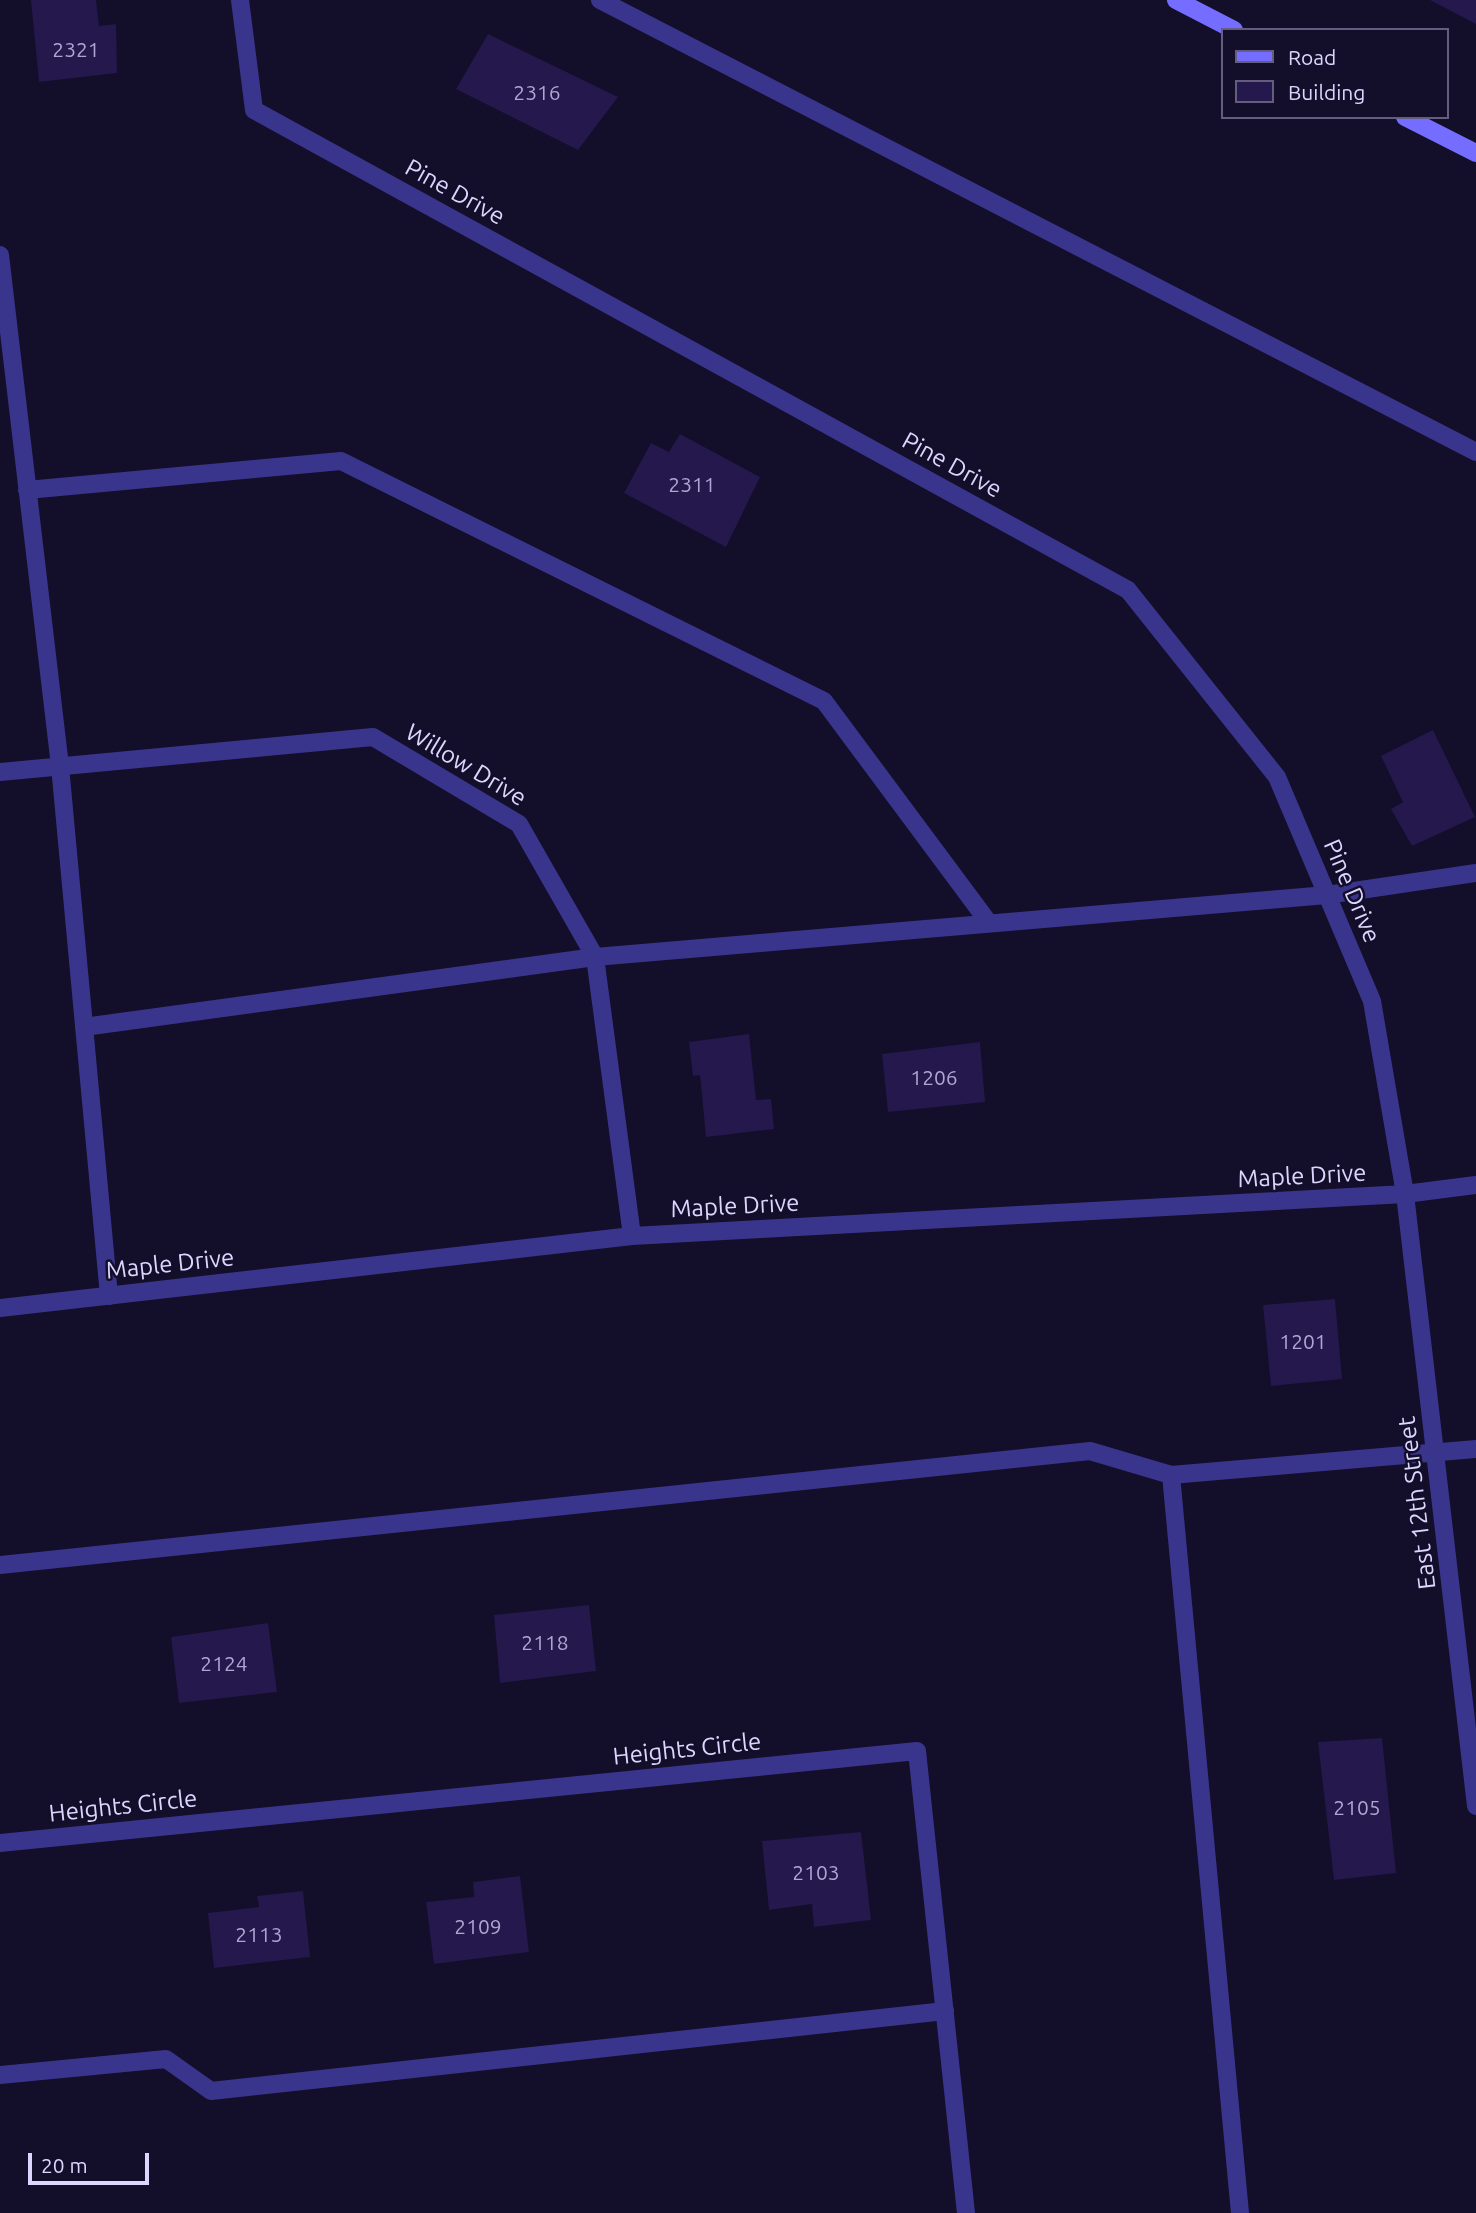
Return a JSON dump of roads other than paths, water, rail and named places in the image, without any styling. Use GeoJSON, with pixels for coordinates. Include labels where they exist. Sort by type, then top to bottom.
{"type":"FeatureCollection","features":[{"type":"Feature","properties":{"kind":"street","name":"Pine Drive"},"geometry":{"type":"LineString","coordinates":[[240,0],[254,110],[1128,590],[1277,777],[1372,1001],[1405,1195]]}},
{"type":"Feature","properties":{"kind":"street"},"geometry":{"type":"LineString","coordinates":[[600,0],[1476,452]]}},
{"type":"Feature","properties":{"kind":"street"},"geometry":{"type":"LineString","coordinates":[[1176,0],[1230,28]]}},
{"type":"Feature","properties":{"kind":"street"},"geometry":{"type":"LineString","coordinates":[[1409,119],[1476,153]]}},
{"type":"Feature","properties":{"kind":"street"},"geometry":{"type":"LineString","coordinates":[[0,255],[60,766],[109,1296]]}},
{"type":"Feature","properties":{"kind":"street"},"geometry":{"type":"LineString","coordinates":[[27,491],[341,461],[824,701],[989,923]]}},
{"type":"Feature","properties":{"kind":"street","name":"Willow Drive"},"geometry":{"type":"LineString","coordinates":[[0,772],[373,737],[519,824],[595,957],[632,1236]]}},
{"type":"Feature","properties":{"kind":"street"},"geometry":{"type":"LineString","coordinates":[[84,1027],[595,957],[1327,895],[1476,873]]}},
{"type":"Feature","properties":{"kind":"street","name":"Maple Drive"},"geometry":{"type":"LineString","coordinates":[[0,1308],[632,1236],[1405,1195],[1476,1185]]}},
{"type":"Feature","properties":{"kind":"street","name":"East 12th Street"},"geometry":{"type":"LineString","coordinates":[[1405,1195],[1435,1454],[1471,1711],[1476,1807]]}},
{"type":"Feature","properties":{"kind":"street"},"geometry":{"type":"LineString","coordinates":[[0,1565],[1090,1451],[1171,1475],[1476,1449]]}},
{"type":"Feature","properties":{"kind":"street"},"geometry":{"type":"LineString","coordinates":[[1171,1475],[1240,2213]]}},
{"type":"Feature","properties":{"kind":"street","name":"Heights Circle"},"geometry":{"type":"LineString","coordinates":[[0,1843],[917,1751],[966,2213]]}},
{"type":"Feature","properties":{"kind":"street"},"geometry":{"type":"LineString","coordinates":[[0,2075],[166,2059],[211,2091],[944,2011]]}}]}
